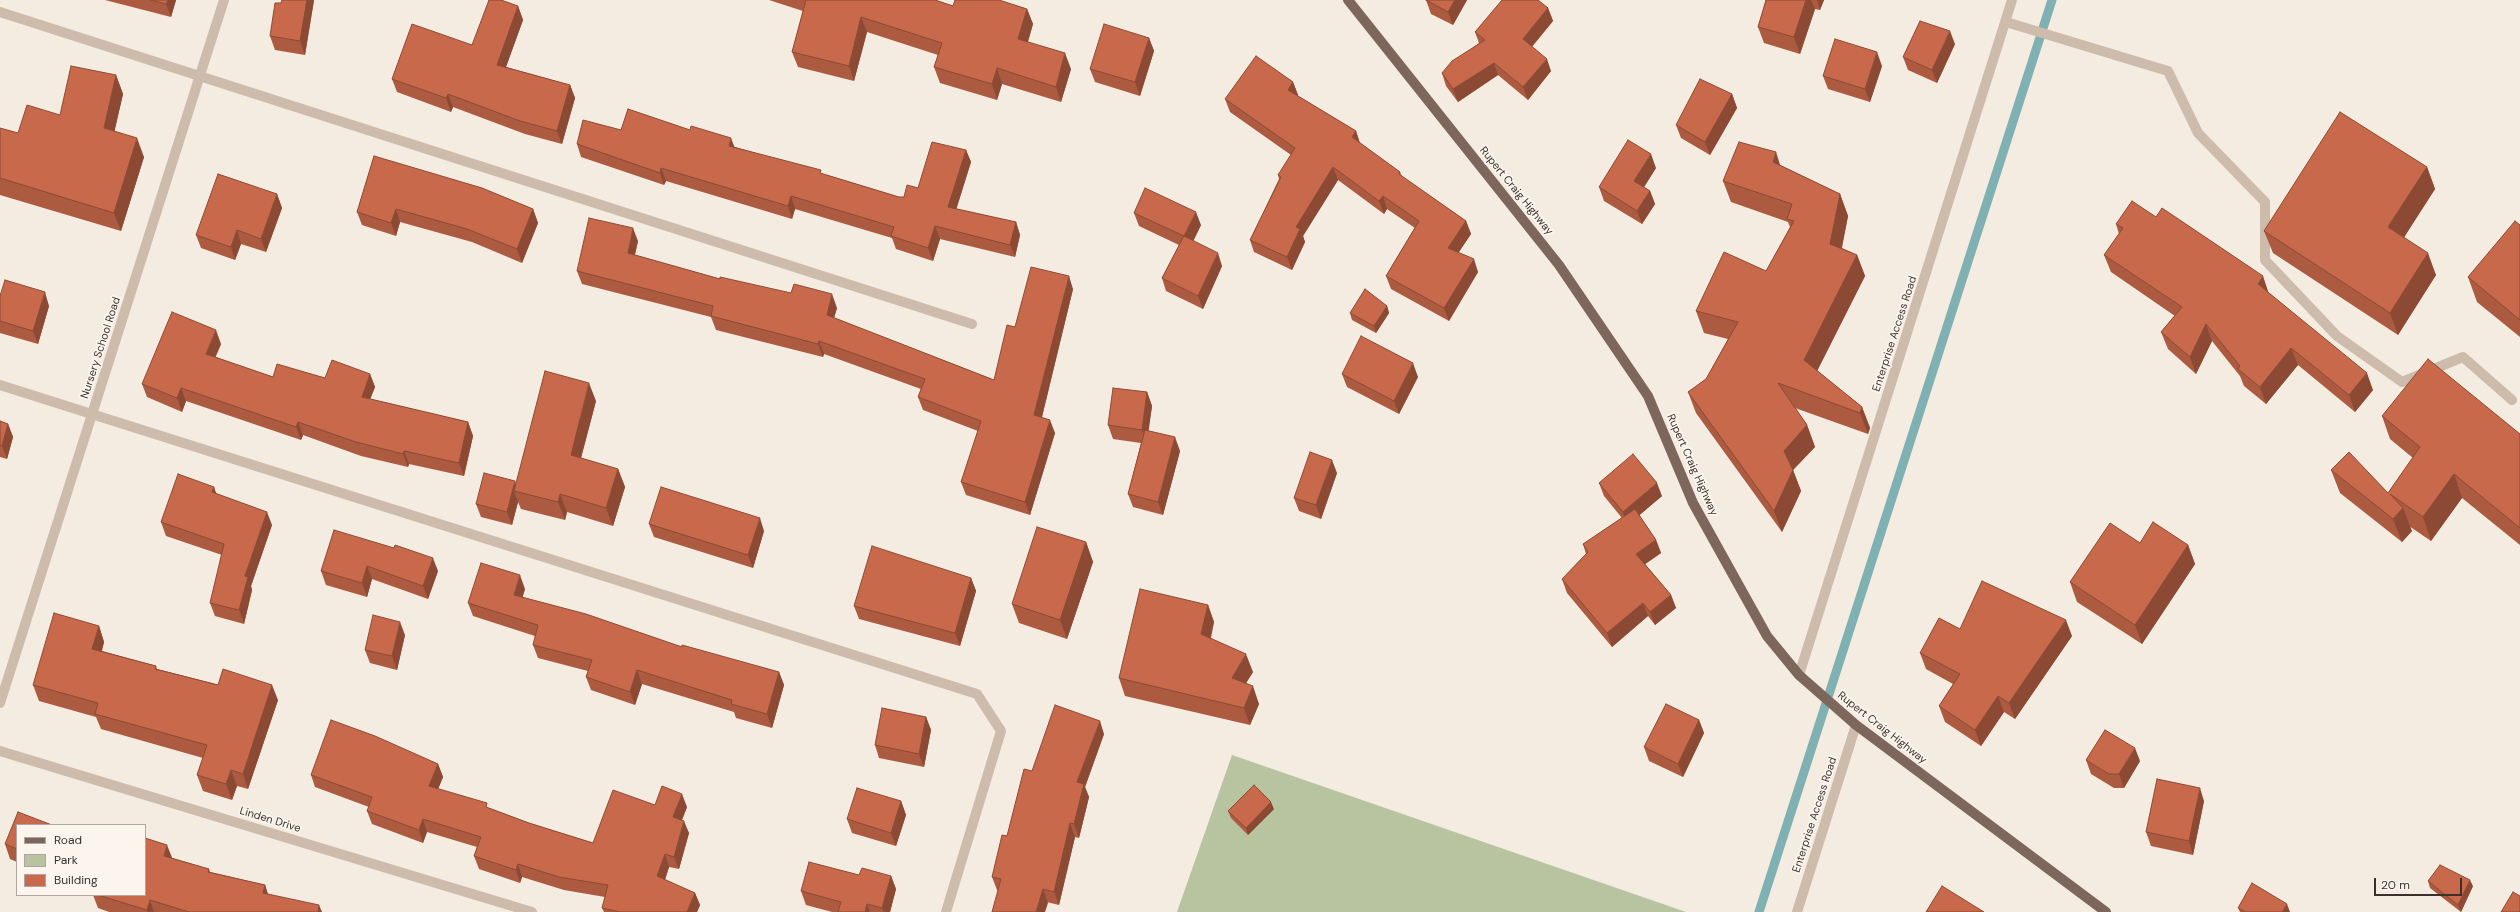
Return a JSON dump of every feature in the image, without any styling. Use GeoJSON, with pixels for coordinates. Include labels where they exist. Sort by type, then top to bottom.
{"type":"FeatureCollection","features":[{"type":"Feature","properties":{"kind":"main road","name":"Rupert Craig Highway"},"geometry":{"type":"LineString","coordinates":[[1348,0],[1560,264],[1644,390],[1693,503],[1767,636],[1799,675],[1856,725],[2106,912]]}},
{"type":"Feature","properties":{"kind":"street","name":"Nursery School Road"},"geometry":{"type":"LineString","coordinates":[[0,703],[224,0]]}},
{"type":"Feature","properties":{"kind":"street","name":"Enterprise Access Road"},"geometry":{"type":"LineString","coordinates":[[1799,675],[2012,0]]}},
{"type":"Feature","properties":{"kind":"street"},"geometry":{"type":"LineString","coordinates":[[0,12],[972,324]]}},
{"type":"Feature","properties":{"kind":"street"},"geometry":{"type":"LineString","coordinates":[[2006,22],[2168,71],[2198,133],[2265,202],[2265,260],[2337,336],[2402,382],[2463,357],[2512,400]]}},
{"type":"Feature","properties":{"kind":"street"},"geometry":{"type":"LineString","coordinates":[[0,385],[977,694],[1001,731],[946,912]]}},
{"type":"Feature","properties":{"kind":"street","name":"Enterprise Access Road"},"geometry":{"type":"LineString","coordinates":[[1797,912],[1856,725]]}},
{"type":"Feature","properties":{"kind":"street","name":"Linden Drive"},"geometry":{"type":"LineString","coordinates":[[0,751],[532,912]]}},
{"type":"Feature","properties":{"kind":"green space"},"geometry":{"type":"Polygon","coordinates":[[[1232,755],[1686,912],[1177,912],[1232,755]]]}},
{"type":"Feature","properties":{"kind":"building"},"geometry":{"type":"Polygon","coordinates":[[[151,0],[168,0],[166,4],[151,0]]]}},
{"type":"Feature","properties":{"kind":"building"},"geometry":{"type":"Polygon","coordinates":[[[282,0],[307,0],[300,41],[270,36],[275,3],[281,3],[282,0]]]}},
{"type":"Feature","properties":{"kind":"building"},"geometry":{"type":"Polygon","coordinates":[[[489,0],[501,0],[518,6],[497,65],[570,85],[557,131],[520,121],[448,94],[446,98],[392,79],[412,24],[472,45],[489,0]]]}},
{"type":"Feature","properties":{"kind":"building"},"geometry":{"type":"Polygon","coordinates":[[[806,0],[935,0],[953,6],[955,0],[999,0],[1027,9],[1018,39],[1065,53],[1056,87],[997,68],[992,84],[934,67],[942,43],[861,17],[849,66],[792,52],[806,0]]]}},
{"type":"Feature","properties":{"kind":"building"},"geometry":{"type":"Polygon","coordinates":[[[1426,0],[1455,0],[1448,12],[1426,0]]]}},
{"type":"Feature","properties":{"kind":"building"},"geometry":{"type":"Polygon","coordinates":[[[1502,0],[1538,0],[1548,8],[1523,39],[1547,59],[1523,87],[1494,63],[1453,89],[1442,73],[1452,61],[1485,40],[1475,32],[1502,0]]]}},
{"type":"Feature","properties":{"kind":"building"},"geometry":{"type":"Polygon","coordinates":[[[1766,0],[1806,0],[1794,37],[1758,27],[1766,0]]]}},
{"type":"Feature","properties":{"kind":"building"},"geometry":{"type":"Polygon","coordinates":[[[1920,21],[1950,31],[1932,70],[1903,57],[1920,21]]]}},
{"type":"Feature","properties":{"kind":"building"},"geometry":{"type":"Polygon","coordinates":[[[1104,24],[1149,38],[1135,82],[1090,69],[1104,24]]]}},
{"type":"Feature","properties":{"kind":"building"},"geometry":{"type":"Polygon","coordinates":[[[1835,39],[1877,52],[1865,89],[1823,76],[1835,39]]]}},
{"type":"Feature","properties":{"kind":"building"},"geometry":{"type":"Polygon","coordinates":[[[1256,56],[1293,82],[1288,90],[1356,131],[1352,137],[1400,172],[1399,174],[1466,221],[1448,248],[1474,259],[1444,308],[1386,276],[1419,221],[1383,196],[1379,201],[1333,167],[1296,227],[1300,229],[1287,257],[1250,240],[1281,177],[1278,175],[1295,148],[1225,99],[1256,56]]]}},
{"type":"Feature","properties":{"kind":"building"},"geometry":{"type":"Polygon","coordinates":[[[71,66],[116,75],[104,128],[137,138],[114,213],[0,178],[0,128],[18,133],[27,105],[60,115],[71,66]]]}},
{"type":"Feature","properties":{"kind":"building"},"geometry":{"type":"Polygon","coordinates":[[[1700,79],[1732,94],[1705,142],[1676,125],[1700,79]]]}},
{"type":"Feature","properties":{"kind":"building"},"geometry":{"type":"Polygon","coordinates":[[[628,109],[690,130],[691,126],[731,138],[729,146],[821,170],[820,173],[899,197],[904,197],[907,185],[918,188],[932,142],[966,150],[948,207],[1016,222],[1010,245],[935,226],[928,248],[891,236],[894,227],[791,196],[788,206],[661,168],[660,173],[577,144],[583,120],[621,130],[628,109]]]}},
{"type":"Feature","properties":{"kind":"building"},"geometry":{"type":"Polygon","coordinates":[[[2340,112],[2427,167],[2388,227],[2428,253],[2390,313],[2264,231],[2340,112]]]}},
{"type":"Feature","properties":{"kind":"building"},"geometry":{"type":"Polygon","coordinates":[[[1628,140],[1651,154],[1634,181],[1650,191],[1637,211],[1599,187],[1628,140]]]}},
{"type":"Feature","properties":{"kind":"building"},"geometry":{"type":"Polygon","coordinates":[[[1739,142],[1776,152],[1773,162],[1840,194],[1830,244],[1857,255],[1804,360],[1862,407],[1860,413],[1778,383],[1807,425],[1784,451],[1793,470],[1774,511],[1688,392],[1706,379],[1738,322],[1696,311],[1724,252],[1766,271],[1794,221],[1787,219],[1792,204],[1723,181],[1739,142]]]}},
{"type":"Feature","properties":{"kind":"building"},"geometry":{"type":"Polygon","coordinates":[[[374,156],[482,188],[533,209],[517,249],[467,229],[396,209],[391,223],[357,212],[374,156]]]}},
{"type":"Feature","properties":{"kind":"building"},"geometry":{"type":"Polygon","coordinates":[[[218,174],[277,194],[261,239],[237,230],[231,247],[196,235],[218,174]]]}},
{"type":"Feature","properties":{"kind":"building"},"geometry":{"type":"Polygon","coordinates":[[[1145,188],[1196,212],[1184,236],[1134,213],[1145,188]]]}},
{"type":"Feature","properties":{"kind":"building"},"geometry":{"type":"Polygon","coordinates":[[[2132,201],[2156,217],[2162,208],[2263,276],[2258,284],[2367,373],[2349,395],[2291,348],[2260,387],[2238,369],[2240,366],[2206,324],[2190,357],[2161,332],[2182,307],[2104,255],[2123,228],[2116,224],[2132,201]]]}},
{"type":"Feature","properties":{"kind":"building"},"geometry":{"type":"Polygon","coordinates":[[[589,218],[633,228],[628,253],[720,279],[720,277],[791,293],[794,284],[832,294],[827,315],[994,380],[1007,325],[1015,327],[1031,267],[1069,276],[1034,415],[1050,420],[1025,502],[961,482],[981,421],[918,397],[925,379],[819,341],[818,344],[711,316],[713,306],[577,271],[589,218]]]}},
{"type":"Feature","properties":{"kind":"building"},"geometry":{"type":"Polygon","coordinates":[[[2515,221],[2520,225],[2520,320],[2468,277],[2515,221]]]}},
{"type":"Feature","properties":{"kind":"building"},"geometry":{"type":"Polygon","coordinates":[[[1184,236],[1218,253],[1198,296],[1162,278],[1184,236]]]}},
{"type":"Feature","properties":{"kind":"building"},"geometry":{"type":"Polygon","coordinates":[[[5,280],[45,292],[33,331],[0,321],[0,296],[5,280]]]}},
{"type":"Feature","properties":{"kind":"building"},"geometry":{"type":"Polygon","coordinates":[[[1365,289],[1387,306],[1374,326],[1350,313],[1365,289]]]}},
{"type":"Feature","properties":{"kind":"building"},"geometry":{"type":"Polygon","coordinates":[[[172,312],[216,330],[206,354],[273,377],[277,364],[325,378],[332,360],[370,374],[362,397],[468,422],[459,463],[404,451],[403,454],[356,442],[298,422],[296,427],[181,388],[177,398],[142,384],[172,312]]]}},
{"type":"Feature","properties":{"kind":"building"},"geometry":{"type":"Polygon","coordinates":[[[1361,336],[1413,363],[1394,401],[1342,374],[1361,336]]]}},
{"type":"Feature","properties":{"kind":"building"},"geometry":{"type":"Polygon","coordinates":[[[2428,359],[2520,434],[2520,528],[2454,474],[2423,517],[2390,494],[2403,508],[2393,519],[2331,470],[2349,452],[2388,493],[2420,447],[2382,416],[2428,359]]]}},
{"type":"Feature","properties":{"kind":"building"},"geometry":{"type":"Polygon","coordinates":[[[545,371],[589,383],[571,455],[618,469],[606,508],[560,494],[558,502],[514,491],[545,371]]]}},
{"type":"Feature","properties":{"kind":"building"},"geometry":{"type":"Polygon","coordinates":[[[1113,388],[1147,392],[1142,430],[1108,425],[1113,388]]]}},
{"type":"Feature","properties":{"kind":"building"},"geometry":{"type":"Polygon","coordinates":[[[0,421],[8,424],[2,446],[0,445],[0,421]]]}},
{"type":"Feature","properties":{"kind":"building"},"geometry":{"type":"Polygon","coordinates":[[[1145,430],[1175,437],[1158,502],[1128,494],[1145,430]]]}},
{"type":"Feature","properties":{"kind":"building"},"geometry":{"type":"Polygon","coordinates":[[[1310,452],[1332,460],[1316,505],[1294,498],[1310,452]]]}},
{"type":"Feature","properties":{"kind":"building"},"geometry":{"type":"Polygon","coordinates":[[[1633,454],[1657,483],[1623,512],[1599,483],[1633,454]]]}},
{"type":"Feature","properties":{"kind":"building"},"geometry":{"type":"Polygon","coordinates":[[[484,473],[515,481],[507,512],[476,504],[484,473]]]}},
{"type":"Feature","properties":{"kind":"building"},"geometry":{"type":"Polygon","coordinates":[[[178,474],[214,487],[212,492],[267,512],[245,576],[248,577],[239,610],[210,603],[224,544],[161,522],[178,474]]]}},
{"type":"Feature","properties":{"kind":"building"},"geometry":{"type":"Polygon","coordinates":[[[661,487],[760,518],[748,555],[649,524],[661,487]]]}},
{"type":"Feature","properties":{"kind":"building"},"geometry":{"type":"Polygon","coordinates":[[[1635,509],[1656,540],[1636,554],[1671,595],[1650,612],[1643,603],[1607,633],[1562,579],[1588,552],[1583,544],[1635,509]]]}},
{"type":"Feature","properties":{"kind":"building"},"geometry":{"type":"Polygon","coordinates":[[[2153,522],[2188,545],[2135,625],[2070,582],[2110,523],[2140,543],[2153,522]]]}},
{"type":"Feature","properties":{"kind":"building"},"geometry":{"type":"Polygon","coordinates":[[[1037,527],[1086,542],[1060,620],[1012,604],[1037,527]]]}},
{"type":"Feature","properties":{"kind":"building"},"geometry":{"type":"Polygon","coordinates":[[[334,530],[394,548],[395,545],[433,558],[423,586],[367,566],[362,583],[321,571],[334,530]]]}},
{"type":"Feature","properties":{"kind":"building"},"geometry":{"type":"Polygon","coordinates":[[[872,546],[971,578],[955,633],[854,606],[872,546]]]}},
{"type":"Feature","properties":{"kind":"building"},"geometry":{"type":"Polygon","coordinates":[[[481,563],[520,575],[514,595],[586,614],[682,647],[682,645],[779,672],[767,714],[731,704],[732,700],[637,670],[630,692],[586,677],[592,660],[533,645],[538,625],[468,603],[481,563]]]}},
{"type":"Feature","properties":{"kind":"building"},"geometry":{"type":"Polygon","coordinates":[[[1982,581],[2066,620],[2009,703],[1998,696],[1975,730],[1939,706],[1960,674],[1920,653],[1939,618],[1960,629],[1982,581]]]}},
{"type":"Feature","properties":{"kind":"building"},"geometry":{"type":"Polygon","coordinates":[[[1140,589],[1208,605],[1201,634],[1246,654],[1232,678],[1253,686],[1244,708],[1119,678],[1140,589]]]}},
{"type":"Feature","properties":{"kind":"building"},"geometry":{"type":"Polygon","coordinates":[[[54,613],[99,626],[92,649],[156,666],[155,669],[218,685],[223,669],[272,685],[243,774],[231,770],[226,784],[197,775],[207,745],[95,714],[98,703],[33,685],[54,613]]]}},
{"type":"Feature","properties":{"kind":"building"},"geometry":{"type":"Polygon","coordinates":[[[373,615],[400,622],[392,656],[365,650],[373,615]]]}},
{"type":"Feature","properties":{"kind":"building"},"geometry":{"type":"Polygon","coordinates":[[[1666,704],[1699,720],[1678,764],[1644,747],[1666,704]]]}},
{"type":"Feature","properties":{"kind":"building"},"geometry":{"type":"Polygon","coordinates":[[[1055,705],[1100,721],[1077,782],[1084,784],[1074,824],[1070,823],[1054,892],[1043,889],[1036,912],[992,912],[1001,879],[992,877],[1002,835],[1007,836],[1024,769],[1032,771],[1055,705]]]}},
{"type":"Feature","properties":{"kind":"building"},"geometry":{"type":"Polygon","coordinates":[[[882,708],[926,717],[919,754],[875,745],[882,708]]]}},
{"type":"Feature","properties":{"kind":"building"},"geometry":{"type":"Polygon","coordinates":[[[331,720],[375,736],[438,764],[429,786],[487,803],[486,807],[529,823],[593,843],[613,790],[655,805],[662,786],[682,794],[673,817],[684,821],[674,857],[665,854],[657,876],[695,893],[687,912],[620,912],[602,908],[608,885],[559,877],[518,864],[516,870],[474,856],[481,837],[423,819],[419,830],[367,811],[372,797],[311,775],[331,720]]]}},
{"type":"Feature","properties":{"kind":"building"},"geometry":{"type":"Polygon","coordinates":[[[2105,730],[2135,748],[2119,774],[2109,774],[2086,760],[2105,730]]]}},
{"type":"Feature","properties":{"kind":"building"},"geometry":{"type":"Polygon","coordinates":[[[2157,779],[2200,788],[2189,841],[2146,832],[2157,779]]]}},
{"type":"Feature","properties":{"kind":"building"},"geometry":{"type":"Polygon","coordinates":[[[1254,785],[1271,802],[1246,828],[1228,811],[1254,785]]]}},
{"type":"Feature","properties":{"kind":"building"},"geometry":{"type":"Polygon","coordinates":[[[857,788],[901,801],[891,833],[847,819],[857,788]]]}},
{"type":"Feature","properties":{"kind":"building"},"geometry":{"type":"Polygon","coordinates":[[[18,812],[49,824],[16,824],[16,849],[5,844],[18,812]]]}},
{"type":"Feature","properties":{"kind":"building"},"geometry":{"type":"Polygon","coordinates":[[[146,838],[167,845],[164,856],[209,869],[208,872],[265,885],[263,893],[319,905],[318,912],[189,912],[150,900],[147,910],[101,896],[146,896],[146,838]]]}},
{"type":"Feature","properties":{"kind":"building"},"geometry":{"type":"Polygon","coordinates":[[[809,862],[859,875],[862,868],[891,876],[882,908],[867,904],[865,912],[838,912],[841,902],[801,891],[809,862]]]}},
{"type":"Feature","properties":{"kind":"building"},"geometry":{"type":"Polygon","coordinates":[[[2440,865],[2470,880],[2458,905],[2428,881],[2440,865]]]}},
{"type":"Feature","properties":{"kind":"building"},"geometry":{"type":"Polygon","coordinates":[[[2252,883],[2287,904],[2282,912],[2246,912],[2238,908],[2252,883]]]}},
{"type":"Feature","properties":{"kind":"building"},"geometry":{"type":"Polygon","coordinates":[[[1942,886],[1984,912],[1926,912],[1942,886]]]}},
{"type":"Feature","properties":{"kind":"building"},"geometry":{"type":"Polygon","coordinates":[[[2513,892],[2520,896],[2520,912],[2501,912],[2513,892]]]}},
{"type":"Feature","properties":{"kind":"waterway"},"geometry":{"type":"LineString","coordinates":[[1759,912],[2052,0]]}}]}
